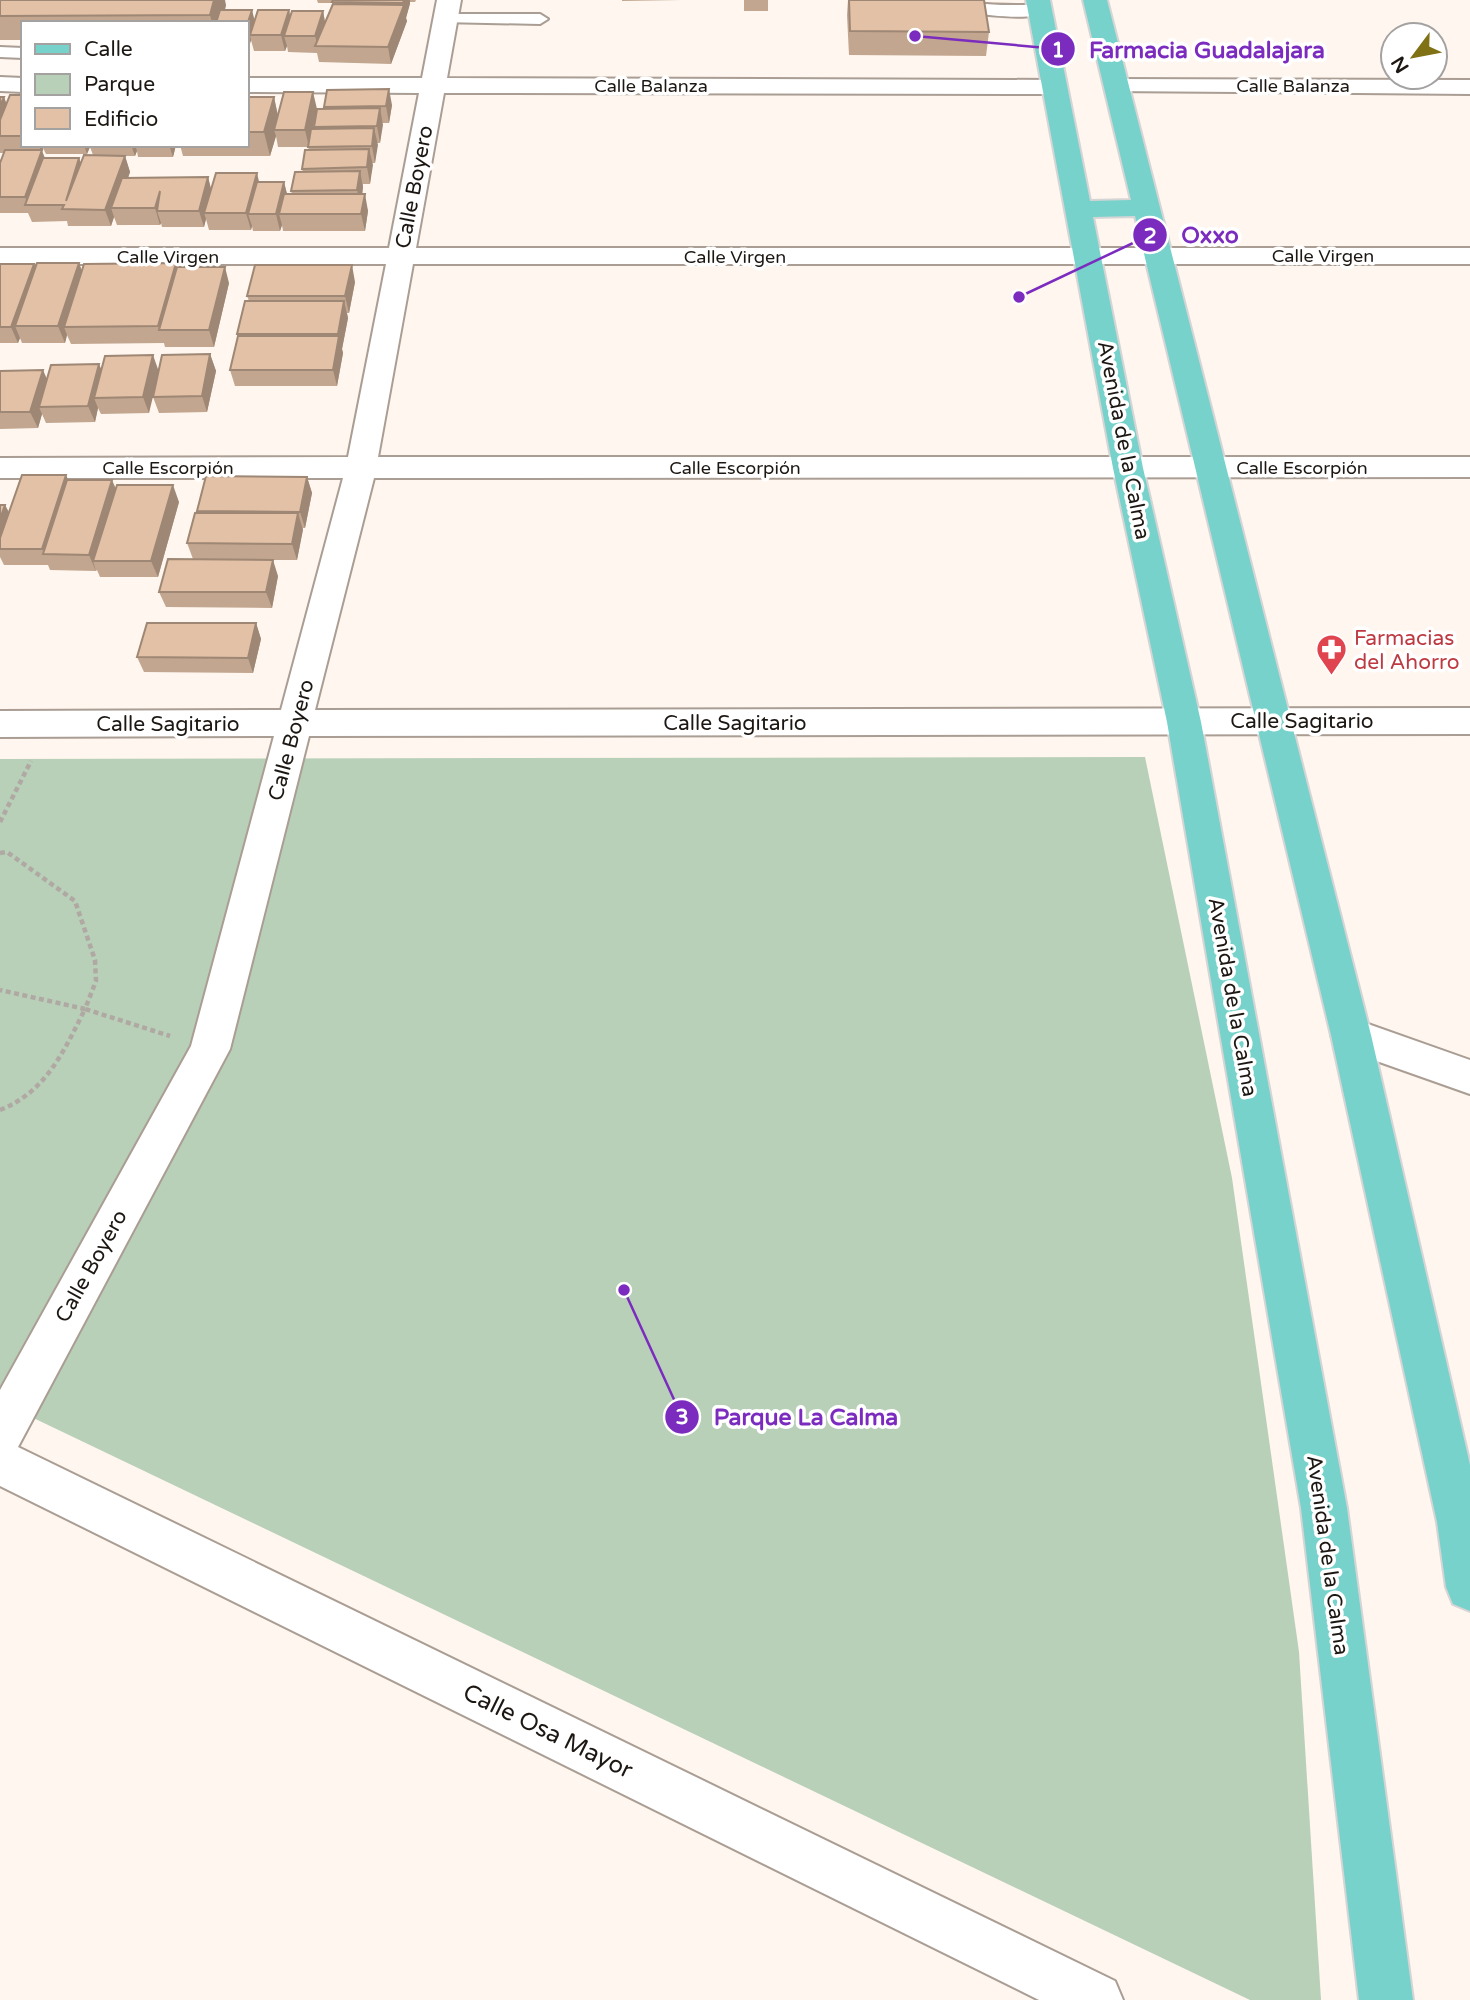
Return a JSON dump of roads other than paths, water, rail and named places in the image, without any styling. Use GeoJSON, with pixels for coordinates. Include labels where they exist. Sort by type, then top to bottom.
{"type":"FeatureCollection","features":[{"type":"Feature","properties":{"kind":"main road"},"geometry":{"type":"LineString","coordinates":[[1095,0],[1351,1035],[1465,1524],[1470,1587]]}},
{"type":"Feature","properties":{"kind":"main road","name":"Avenida de la Calma"},"geometry":{"type":"LineString","coordinates":[[1039,5],[1081,209],[1128,468],[1184,722],[1324,1508],[1386,2000]]}},
{"type":"Feature","properties":{"kind":"main road"},"geometry":{"type":"LineString","coordinates":[[1081,209],[1146,208]]}},
{"type":"Feature","properties":{"kind":"street","name":"Calle Boyero"},"geometry":{"type":"LineString","coordinates":[[0,1434],[210,1049],[361,468],[447,9]]}},
{"type":"Feature","properties":{"kind":"street"},"geometry":{"type":"LineString","coordinates":[[0,85],[21,85]]}},
{"type":"Feature","properties":{"kind":"street","name":"Calle Balanza"},"geometry":{"type":"LineString","coordinates":[[248,85],[1055,87]]}},
{"type":"Feature","properties":{"kind":"street","name":"Calle Balanza"},"geometry":{"type":"LineString","coordinates":[[1116,86],[1470,87]]}},
{"type":"Feature","properties":{"kind":"street","name":"Calle Virgen"},"geometry":{"type":"LineString","coordinates":[[0,256],[1470,256]]}},
{"type":"Feature","properties":{"kind":"street","name":"Calle Escorpión"},"geometry":{"type":"LineString","coordinates":[[0,468],[1470,467]]}},
{"type":"Feature","properties":{"kind":"street"},"geometry":{"type":"LineString","coordinates":[[1383,721],[1470,747]]}},
{"type":"Feature","properties":{"kind":"street","name":"Calle Sagitario"},"geometry":{"type":"LineString","coordinates":[[0,724],[1470,721]]}},
{"type":"Feature","properties":{"kind":"street"},"geometry":{"type":"LineString","coordinates":[[1351,1035],[1470,1077]]}},
{"type":"Feature","properties":{"kind":"street","name":"Calle Osa Mayor"},"geometry":{"type":"LineString","coordinates":[[0,1462],[1096,2000]]}},
{"type":"Feature","properties":{"kind":"lane"},"geometry":{"type":"LineString","coordinates":[[924,0],[986,11],[1039,5]]}},
{"type":"Feature","properties":{"kind":"lane"},"geometry":{"type":"LineString","coordinates":[[447,9],[540,19]]}},
{"type":"Feature","properties":{"kind":"lane"},"geometry":{"type":"LineString","coordinates":[[0,52],[21,52]]}},
{"type":"Feature","properties":{"kind":"place","name":"Farmacia Guadalajara"},"geometry":{"type":"Point","coordinates":[915,36]}},
{"type":"Feature","properties":{"kind":"place","name":"Oxxo"},"geometry":{"type":"Point","coordinates":[1019,297]}},
{"type":"Feature","properties":{"kind":"place","name":"Farmacias del Ahorro"},"geometry":{"type":"Point","coordinates":[1331,677]}},
{"type":"Feature","properties":{"kind":"place","name":"Parque La Calma"},"geometry":{"type":"Point","coordinates":[624,1290]}}]}
